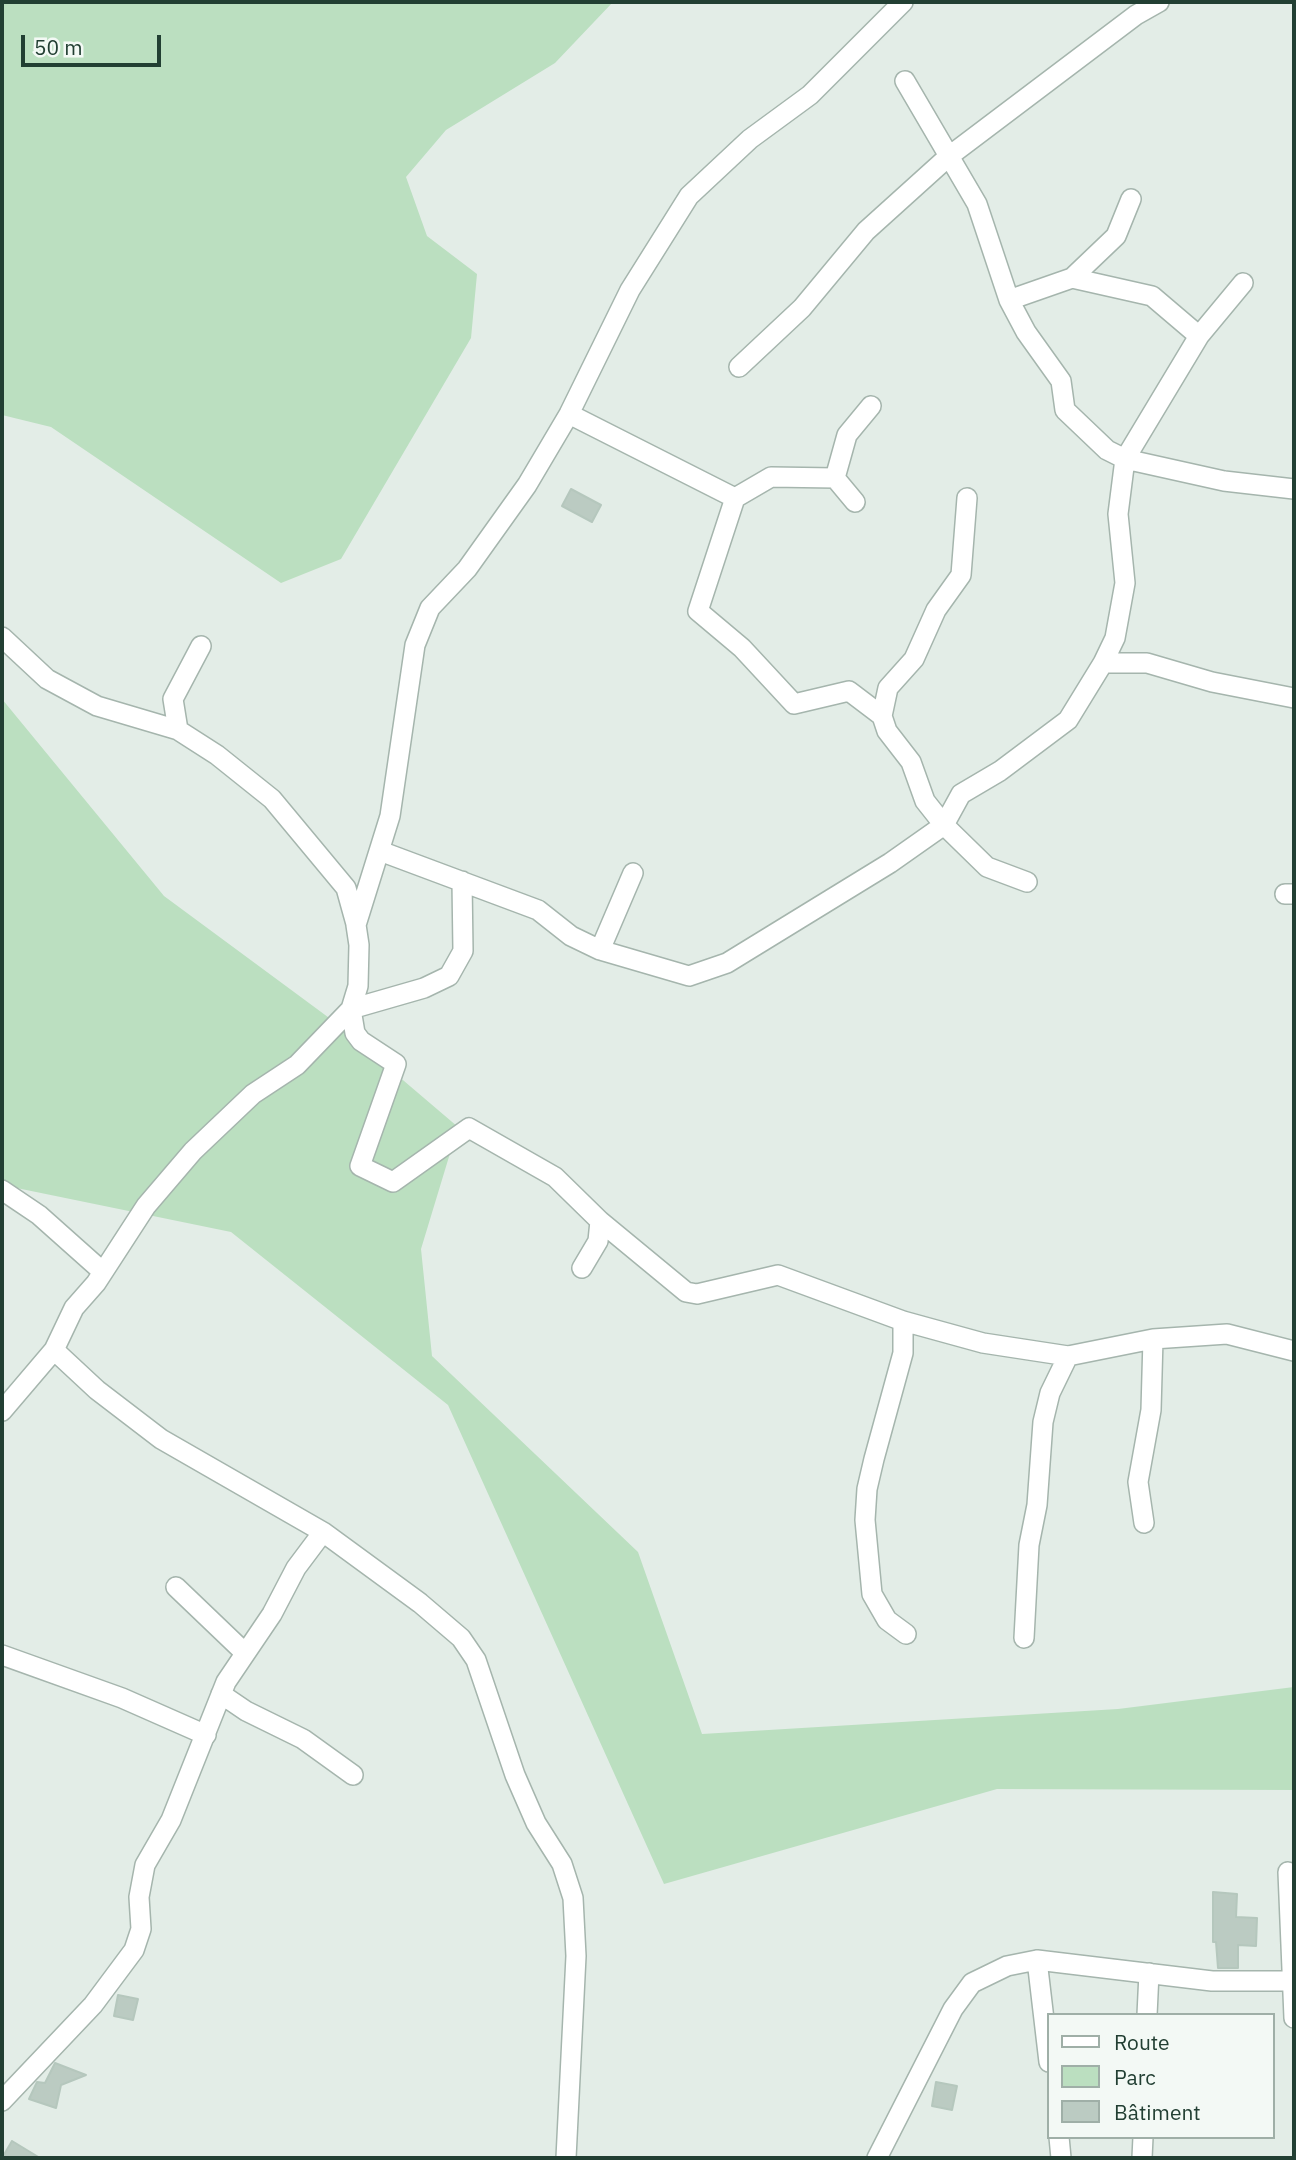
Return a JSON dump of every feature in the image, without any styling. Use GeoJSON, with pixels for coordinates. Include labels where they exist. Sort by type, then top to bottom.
{"type":"FeatureCollection","features":[{"type":"Feature","properties":{"kind":"street"},"geometry":{"type":"LineString","coordinates":[[356,925],[390,816],[415,645],[430,608],[467,569],[527,485],[569,414],[630,290],[689,196],[750,139],[810,95],[904,2]]}},
{"type":"Feature","properties":{"kind":"street"},"geometry":{"type":"LineString","coordinates":[[739,367],[802,308],[866,231],[948,157],[1136,15],[1159,2]]}},
{"type":"Feature","properties":{"kind":"street"},"geometry":{"type":"LineString","coordinates":[[905,81],[977,204],[1009,300],[1026,332],[1061,381],[1065,410],[1107,450],[1125,459],[1224,481],[1294,489]]}},
{"type":"Feature","properties":{"kind":"street"},"geometry":{"type":"LineString","coordinates":[[1009,300],[1072,278],[1116,236],[1131,199]]}},
{"type":"Feature","properties":{"kind":"street"},"geometry":{"type":"LineString","coordinates":[[1072,278],[1152,296],[1199,336]]}},
{"type":"Feature","properties":{"kind":"street"},"geometry":{"type":"LineString","coordinates":[[380,851],[538,910],[571,936],[600,950],[688,976],[727,963],[890,863],[944,825],[961,794],[1000,771],[1068,720],[1103,663],[1115,638],[1125,583],[1118,514],[1125,459],[1199,336],[1243,283]]}},
{"type":"Feature","properties":{"kind":"street"},"geometry":{"type":"LineString","coordinates":[[835,478],[847,435],[871,407]]}},
{"type":"Feature","properties":{"kind":"street"},"geometry":{"type":"LineString","coordinates":[[569,414],[735,498]]}},
{"type":"Feature","properties":{"kind":"street"},"geometry":{"type":"LineString","coordinates":[[855,502],[835,478],[771,477],[735,498],[698,611],[742,648],[794,704],[849,691],[882,716]]}},
{"type":"Feature","properties":{"kind":"street"},"geometry":{"type":"LineString","coordinates":[[967,498],[961,575],[936,610],[914,659],[888,688],[882,716],[887,731],[911,762],[925,801],[944,825],[988,867],[1027,882]]}},
{"type":"Feature","properties":{"kind":"street"},"geometry":{"type":"LineString","coordinates":[[2,637],[47,680],[87,701],[178,730],[217,755],[272,799],[346,888],[359,945],[359,986],[351,1009],[297,1065],[253,1094],[193,1151],[146,1206],[103,1272],[74,1308],[54,1350],[2,1411]]}},
{"type":"Feature","properties":{"kind":"street"},"geometry":{"type":"LineString","coordinates":[[178,730],[173,699],[201,646]]}},
{"type":"Feature","properties":{"kind":"street"},"geometry":{"type":"LineString","coordinates":[[1103,663],[1147,663],[1212,682],[1294,698]]}},
{"type":"Feature","properties":{"kind":"street"},"geometry":{"type":"LineString","coordinates":[[600,950],[633,873]]}},
{"type":"Feature","properties":{"kind":"street"},"geometry":{"type":"LineString","coordinates":[[351,1009],[424,988],[449,976],[463,951],[462,881]]}},
{"type":"Feature","properties":{"kind":"street"},"geometry":{"type":"LineString","coordinates":[[351,1009],[355,1032],[361,1041],[396,1064],[360,1166],[393,1182],[469,1128],[555,1177],[600,1222],[686,1292],[697,1294],[778,1275],[903,1321],[983,1343],[1068,1356],[1153,1339],[1227,1334],[1294,1351]]}},
{"type":"Feature","properties":{"kind":"street"},"geometry":{"type":"LineString","coordinates":[[2,1190],[39,1215],[103,1272]]}},
{"type":"Feature","properties":{"kind":"street"},"geometry":{"type":"LineString","coordinates":[[582,1268],[598,1241],[600,1222]]}},
{"type":"Feature","properties":{"kind":"street"},"geometry":{"type":"LineString","coordinates":[[903,1321],[903,1353],[874,1459],[865,1520],[872,1594],[887,1620],[906,1634]]}},
{"type":"Feature","properties":{"kind":"street"},"geometry":{"type":"LineString","coordinates":[[1144,1523],[1138,1482],[1151,1410],[1153,1339]]}},
{"type":"Feature","properties":{"kind":"street"},"geometry":{"type":"LineString","coordinates":[[54,1350],[97,1390],[161,1439],[323,1532],[421,1603],[461,1638],[476,1660],[520,1787],[536,1823],[562,1864],[573,1898],[576,1956],[566,2158]]}},
{"type":"Feature","properties":{"kind":"street"},"geometry":{"type":"LineString","coordinates":[[1024,1638],[1029,1545],[1037,1504],[1042,1422],[1050,1393],[1068,1356]]}},
{"type":"Feature","properties":{"kind":"street"},"geometry":{"type":"LineString","coordinates":[[2,2101],[93,2005],[134,1950],[141,1929],[139,1897],[145,1865],[171,1820],[184,1780],[206,1735],[221,1694],[272,1614],[296,1568],[323,1532]]}},
{"type":"Feature","properties":{"kind":"street"},"geometry":{"type":"LineString","coordinates":[[176,1587],[245,1653]]}},
{"type":"Feature","properties":{"kind":"street"},"geometry":{"type":"LineString","coordinates":[[2,1655],[122,1698],[206,1735]]}},
{"type":"Feature","properties":{"kind":"street"},"geometry":{"type":"LineString","coordinates":[[221,1694],[246,1711],[303,1739],[353,1775]]}},
{"type":"Feature","properties":{"kind":"street"},"geometry":{"type":"LineString","coordinates":[[1288,1872],[1294,2018]]}},
{"type":"Feature","properties":{"kind":"street"},"geometry":{"type":"LineString","coordinates":[[877,2158],[940,2032],[972,1983],[1007,1966],[1037,1960],[1212,1981],[1292,1981]]}},
{"type":"Feature","properties":{"kind":"street"},"geometry":{"type":"LineString","coordinates":[[1037,1960],[1048,2054]]}},
{"type":"Feature","properties":{"kind":"street"},"geometry":{"type":"LineString","coordinates":[[1147,2013],[1149,1973]]}},
{"type":"Feature","properties":{"kind":"street"},"geometry":{"type":"LineString","coordinates":[[1059,2139],[1061,2158]]}},
{"type":"Feature","properties":{"kind":"street"},"geometry":{"type":"LineString","coordinates":[[1142,2158],[1143,2139]]}},
{"type":"Feature","properties":{"kind":"green space"},"geometry":{"type":"Polygon","coordinates":[[[4,2],[613,2],[555,63],[446,130],[406,177],[427,236],[477,274],[471,338],[341,559],[281,583],[51,427],[2,415],[4,2]]]}},
{"type":"Feature","properties":{"kind":"green space"},"geometry":{"type":"Polygon","coordinates":[[[2,699],[164,896],[336,1023],[458,1127],[421,1249],[432,1356],[638,1552],[702,1734],[1118,1709],[1294,1687],[1294,1790],[997,1789],[664,1884],[448,1405],[231,1232],[2,1185],[2,699]]]}},
{"type":"Feature","properties":{"kind":"building"},"geometry":{"type":"Polygon","coordinates":[[[571,489],[601,505],[592,522],[562,506],[571,489]]]}},
{"type":"Feature","properties":{"kind":"building"},"geometry":{"type":"Polygon","coordinates":[[[1213,1892],[1237,1894],[1236,1917],[1257,1918],[1256,1946],[1238,1945],[1238,1968],[1218,1968],[1216,1942],[1213,1942],[1213,1892]]]}},
{"type":"Feature","properties":{"kind":"building"},"geometry":{"type":"Polygon","coordinates":[[[118,1995],[138,1999],[133,2020],[114,2016],[118,1995]]]}},
{"type":"Feature","properties":{"kind":"building"},"geometry":{"type":"Polygon","coordinates":[[[55,2063],[86,2075],[61,2085],[56,2108],[29,2099],[37,2082],[45,2083],[55,2063]]]}},
{"type":"Feature","properties":{"kind":"building"},"geometry":{"type":"Polygon","coordinates":[[[936,2082],[957,2086],[952,2110],[932,2106],[936,2082]]]}},
{"type":"Feature","properties":{"kind":"building"},"geometry":{"type":"Polygon","coordinates":[[[12,2141],[40,2158],[2,2158],[12,2141]]]}}]}
